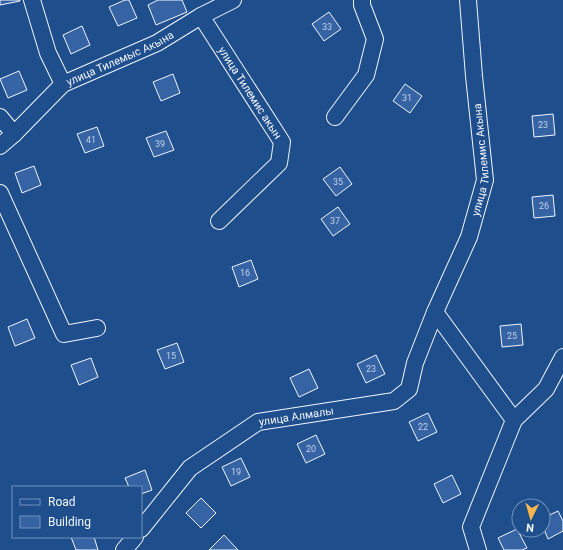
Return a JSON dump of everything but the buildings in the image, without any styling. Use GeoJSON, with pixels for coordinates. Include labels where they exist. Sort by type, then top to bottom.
{"type":"FeatureCollection","features":[{"type":"Feature","properties":{"kind":"street"},"geometry":{"type":"LineString","coordinates":[[32,0],[48,53],[63,84]]}},
{"type":"Feature","properties":{"kind":"street","name":"улица Тилемыс Акына"},"geometry":{"type":"LineString","coordinates":[[0,146],[14,134],[63,84],[157,43],[201,16],[232,0]]}},
{"type":"Feature","properties":{"kind":"street"},"geometry":{"type":"LineString","coordinates":[[335,117],[366,75],[375,39],[362,5],[362,0]]}},
{"type":"Feature","properties":{"kind":"street","name":"улица Тилемис Акына"},"geometry":{"type":"LineString","coordinates":[[434,312],[469,237],[485,180],[468,0]]}},
{"type":"Feature","properties":{"kind":"street","name":"улица Тилемис акын"},"geometry":{"type":"LineString","coordinates":[[201,16],[282,142],[279,163],[219,222]]}},
{"type":"Feature","properties":{"kind":"street"},"geometry":{"type":"LineString","coordinates":[[0,117],[14,134]]}},
{"type":"Feature","properties":{"kind":"street"},"geometry":{"type":"LineString","coordinates":[[0,193],[64,334],[98,328]]}},
{"type":"Feature","properties":{"kind":"street"},"geometry":{"type":"LineString","coordinates":[[434,312],[514,420]]}},
{"type":"Feature","properties":{"kind":"street","name":"улица Алмалы"},"geometry":{"type":"LineString","coordinates":[[142,528],[190,468],[258,422],[394,401],[409,389],[416,363],[434,312]]}},
{"type":"Feature","properties":{"kind":"street"},"geometry":{"type":"LineString","coordinates":[[478,550],[471,527],[514,420],[546,389],[563,357]]}},
{"type":"Feature","properties":{"kind":"street"},"geometry":{"type":"LineString","coordinates":[[124,550],[134,538]]}}]}
